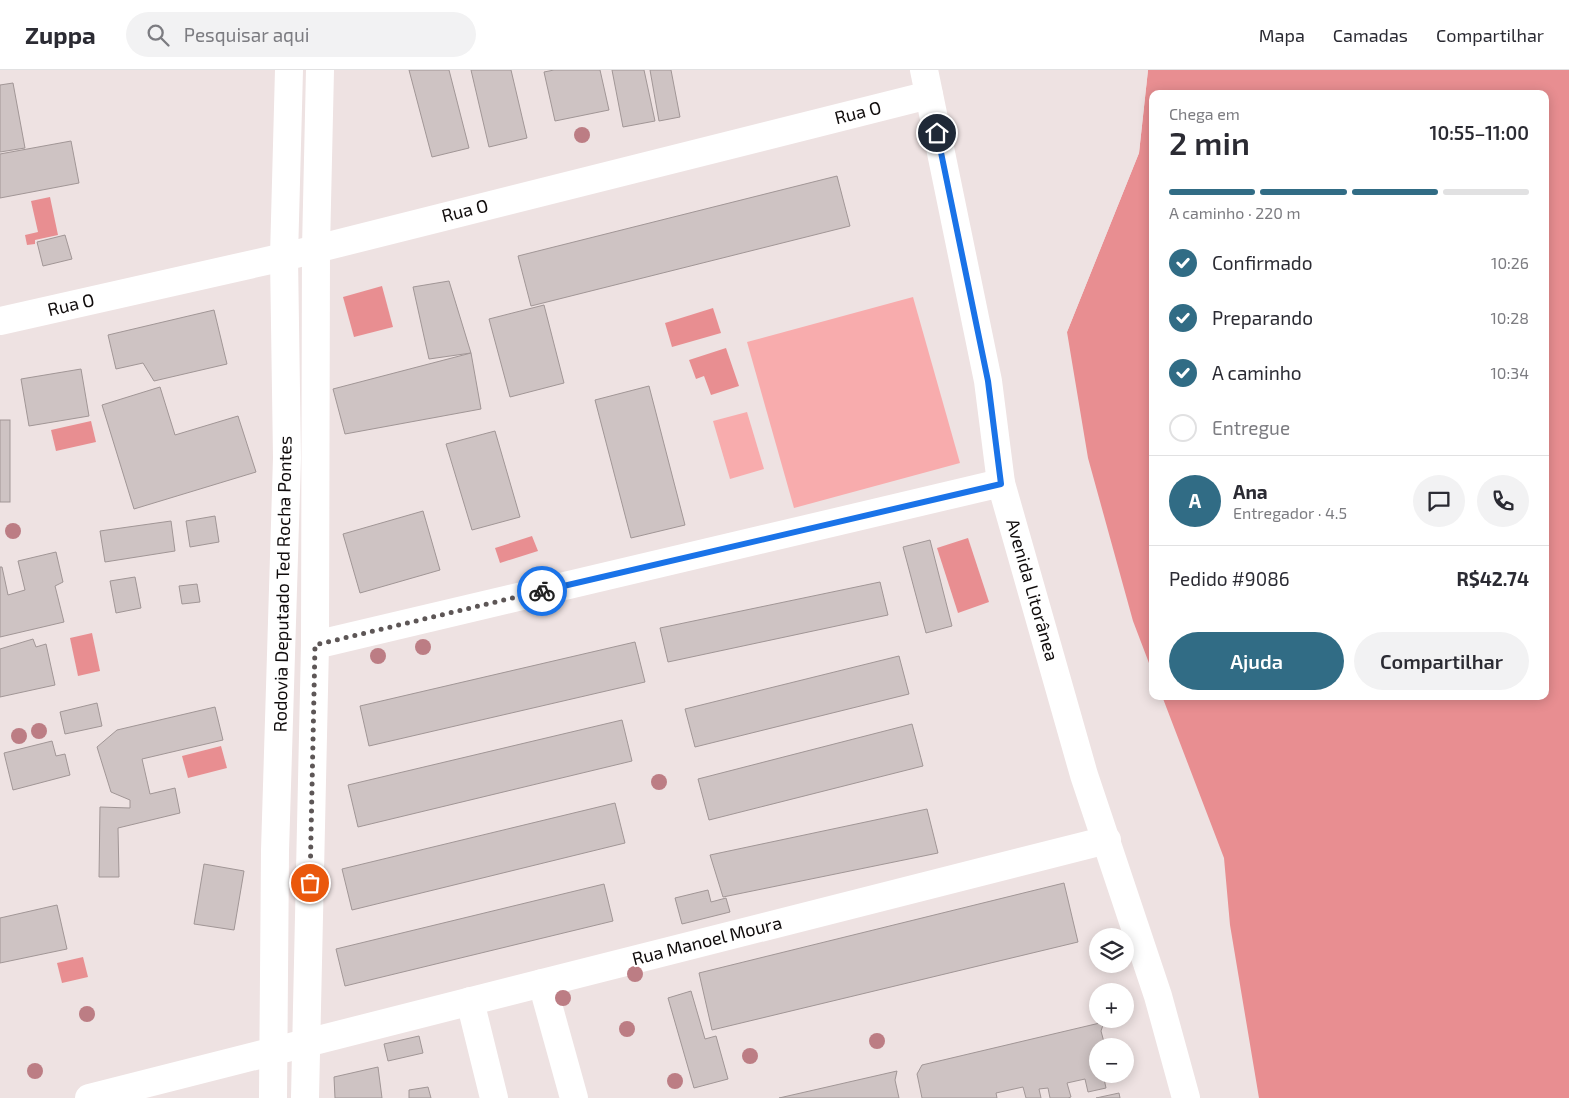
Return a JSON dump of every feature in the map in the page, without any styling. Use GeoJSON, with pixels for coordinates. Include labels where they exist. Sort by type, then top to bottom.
{"type":"FeatureCollection","features":[{"type":"Feature","properties":{"kind":"street","name":"Rodovia Deputado Ted Rocha Pontes"},"geometry":{"type":"LineString","coordinates":[[273,1098],[275,851],[287,458],[284,258],[289,70]]}},
{"type":"Feature","properties":{"kind":"street","name":"Rodovia Deputado Ted Rocha Pontes"},"geometry":{"type":"LineString","coordinates":[[305,1098],[315,645],[316,248],[320,70]]}},
{"type":"Feature","properties":{"kind":"street","name":"Rua O"},"geometry":{"type":"LineString","coordinates":[[0,321],[284,258],[927,82]]}},
{"type":"Feature","properties":{"kind":"street","name":"Avenida Litorânea"},"geometry":{"type":"LineString","coordinates":[[927,82],[988,381],[1001,484],[1084,775],[1158,996],[1186,1098]]}},
{"type":"Feature","properties":{"kind":"street"},"geometry":{"type":"LineString","coordinates":[[315,645],[1001,484]]}},
{"type":"Feature","properties":{"kind":"street","name":"Rua Manoel Moura"},"geometry":{"type":"LineString","coordinates":[[89,1098],[1107,840]]}},
{"type":"Feature","properties":{"kind":"street"},"geometry":{"type":"LineString","coordinates":[[542,983],[574,1098]]}},
{"type":"Feature","properties":{"kind":"street"},"geometry":{"type":"LineString","coordinates":[[470,1000],[494,1098]]}},
{"type":"Feature","properties":{"kind":"shaded area"},"geometry":{"type":"Polygon","coordinates":[[[1148,70],[1569,70],[1569,1098],[1259,1098],[1230,925],[1224,858],[1164,700],[1549,700],[1549,90],[1149,90],[1149,663],[1133,621],[1088,458],[1067,332],[1139,153],[1148,70]]]}},
{"type":"Feature","properties":{"kind":"shaded area"},"geometry":{"type":"Polygon","coordinates":[[[50,197],[58,235],[35,240],[35,244],[27,245],[25,235],[38,232],[31,201],[50,197]]]}},
{"type":"Feature","properties":{"kind":"shaded area"},"geometry":{"type":"Polygon","coordinates":[[[382,286],[393,327],[354,337],[343,297],[382,286]]]}},
{"type":"Feature","properties":{"kind":"shaded area"},"geometry":{"type":"Polygon","coordinates":[[[913,297],[960,463],[794,508],[747,342],[913,297]]]}},
{"type":"Feature","properties":{"kind":"shaded area"},"geometry":{"type":"Polygon","coordinates":[[[713,308],[721,333],[672,347],[665,323],[713,308]]]}},
{"type":"Feature","properties":{"kind":"shaded area"},"geometry":{"type":"Polygon","coordinates":[[[726,348],[739,386],[711,395],[704,376],[696,379],[689,360],[726,348]]]}},
{"type":"Feature","properties":{"kind":"shaded area"},"geometry":{"type":"Polygon","coordinates":[[[747,412],[764,469],[730,479],[713,421],[747,412]]]}},
{"type":"Feature","properties":{"kind":"shaded area"},"geometry":{"type":"Polygon","coordinates":[[[91,421],[96,442],[56,451],[51,430],[91,421]]]}},
{"type":"Feature","properties":{"kind":"shaded area"},"geometry":{"type":"Polygon","coordinates":[[[532,536],[538,551],[500,563],[495,548],[532,536]]]}},
{"type":"Feature","properties":{"kind":"shaded area"},"geometry":{"type":"Polygon","coordinates":[[[968,538],[989,602],[958,613],[937,548],[968,538]]]}},
{"type":"Feature","properties":{"kind":"shaded area"},"geometry":{"type":"Polygon","coordinates":[[[92,633],[100,671],[78,676],[70,638],[92,633]]]}},
{"type":"Feature","properties":{"kind":"shaded area"},"geometry":{"type":"Polygon","coordinates":[[[221,746],[227,768],[188,778],[182,756],[221,746]]]}},
{"type":"Feature","properties":{"kind":"shaded area"},"geometry":{"type":"Polygon","coordinates":[[[83,957],[88,977],[62,983],[57,963],[83,957]]]}},
{"type":"Feature","properties":{"kind":"pier"},"geometry":{"type":"Polygon","coordinates":[[[1146,70],[1148,70],[1139,153],[1067,332],[1066,328],[1098,245],[1119,200],[1136,153],[1146,70]]]}},
{"type":"Feature","properties":{"kind":"building"},"geometry":{"type":"Polygon","coordinates":[[[409,70],[449,70],[469,148],[432,157],[409,70]]]}},
{"type":"Feature","properties":{"kind":"building"},"geometry":{"type":"Polygon","coordinates":[[[471,70],[511,70],[527,138],[489,147],[471,70]]]}},
{"type":"Feature","properties":{"kind":"building"},"geometry":{"type":"Polygon","coordinates":[[[554,70],[600,70],[609,110],[555,121],[544,72],[554,70]]]}},
{"type":"Feature","properties":{"kind":"building"},"geometry":{"type":"Polygon","coordinates":[[[612,70],[644,70],[655,121],[623,127],[612,70]]]}},
{"type":"Feature","properties":{"kind":"building"},"geometry":{"type":"Polygon","coordinates":[[[650,70],[671,70],[680,117],[659,121],[650,70]]]}},
{"type":"Feature","properties":{"kind":"building"},"geometry":{"type":"Polygon","coordinates":[[[13,83],[25,148],[0,152],[0,85],[13,83]]]}},
{"type":"Feature","properties":{"kind":"building"},"geometry":{"type":"Polygon","coordinates":[[[71,141],[79,183],[0,198],[0,154],[71,141]]]}},
{"type":"Feature","properties":{"kind":"building"},"geometry":{"type":"Polygon","coordinates":[[[837,176],[850,226],[531,306],[518,256],[837,176]]]}},
{"type":"Feature","properties":{"kind":"building"},"geometry":{"type":"Polygon","coordinates":[[[65,235],[72,259],[43,266],[37,242],[65,235]]]}},
{"type":"Feature","properties":{"kind":"building"},"geometry":{"type":"Polygon","coordinates":[[[449,281],[471,353],[429,359],[413,287],[449,281]]]}},
{"type":"Feature","properties":{"kind":"building"},"geometry":{"type":"Polygon","coordinates":[[[544,305],[564,383],[510,397],[489,319],[544,305]]]}},
{"type":"Feature","properties":{"kind":"building"},"geometry":{"type":"Polygon","coordinates":[[[214,310],[227,364],[154,381],[143,363],[116,369],[108,335],[214,310]]]}},
{"type":"Feature","properties":{"kind":"building"},"geometry":{"type":"Polygon","coordinates":[[[471,353],[481,409],[345,434],[333,389],[471,353]]]}},
{"type":"Feature","properties":{"kind":"building"},"geometry":{"type":"Polygon","coordinates":[[[81,369],[89,416],[29,426],[21,379],[81,369]]]}},
{"type":"Feature","properties":{"kind":"building"},"geometry":{"type":"Polygon","coordinates":[[[649,386],[685,525],[631,538],[595,400],[649,386]]]}},
{"type":"Feature","properties":{"kind":"building"},"geometry":{"type":"Polygon","coordinates":[[[160,387],[175,435],[238,416],[256,472],[134,509],[102,405],[160,387]]]}},
{"type":"Feature","properties":{"kind":"building"},"geometry":{"type":"Polygon","coordinates":[[[0,420],[10,420],[10,502],[0,502],[0,420]]]}},
{"type":"Feature","properties":{"kind":"building"},"geometry":{"type":"Polygon","coordinates":[[[495,431],[520,517],[472,530],[446,444],[495,431]]]}},
{"type":"Feature","properties":{"kind":"building"},"geometry":{"type":"Polygon","coordinates":[[[423,511],[440,570],[360,593],[343,534],[423,511]]]}},
{"type":"Feature","properties":{"kind":"building"},"geometry":{"type":"Polygon","coordinates":[[[215,516],[219,542],[190,547],[186,521],[215,516]]]}},
{"type":"Feature","properties":{"kind":"building"},"geometry":{"type":"Polygon","coordinates":[[[171,521],[175,551],[105,562],[100,531],[171,521]]]}},
{"type":"Feature","properties":{"kind":"building"},"geometry":{"type":"Polygon","coordinates":[[[930,540],[952,626],[926,633],[903,547],[930,540]]]}},
{"type":"Feature","properties":{"kind":"building"},"geometry":{"type":"Polygon","coordinates":[[[56,552],[63,582],[55,586],[64,622],[0,637],[0,567],[2,567],[8,595],[25,590],[18,561],[56,552]]]}},
{"type":"Feature","properties":{"kind":"building"},"geometry":{"type":"Polygon","coordinates":[[[135,577],[141,608],[116,613],[110,581],[135,577]]]}},
{"type":"Feature","properties":{"kind":"building"},"geometry":{"type":"Polygon","coordinates":[[[880,582],[888,615],[668,662],[660,628],[880,582]]]}},
{"type":"Feature","properties":{"kind":"building"},"geometry":{"type":"Polygon","coordinates":[[[197,584],[200,602],[182,604],[179,586],[197,584]]]}},
{"type":"Feature","properties":{"kind":"building"},"geometry":{"type":"Polygon","coordinates":[[[33,639],[36,647],[46,644],[55,685],[0,697],[0,649],[33,639]]]}},
{"type":"Feature","properties":{"kind":"building"},"geometry":{"type":"Polygon","coordinates":[[[635,642],[645,682],[369,746],[360,706],[635,642]]]}},
{"type":"Feature","properties":{"kind":"building"},"geometry":{"type":"Polygon","coordinates":[[[899,656],[909,694],[695,747],[685,709],[899,656]]]}},
{"type":"Feature","properties":{"kind":"building"},"geometry":{"type":"Polygon","coordinates":[[[97,703],[102,726],[65,734],[60,712],[97,703]]]}},
{"type":"Feature","properties":{"kind":"building"},"geometry":{"type":"Polygon","coordinates":[[[215,707],[223,740],[142,759],[150,794],[175,788],[180,813],[118,828],[119,877],[99,877],[100,807],[130,808],[130,800],[111,792],[97,747],[117,730],[215,707]]]}},
{"type":"Feature","properties":{"kind":"building"},"geometry":{"type":"Polygon","coordinates":[[[622,720],[632,761],[358,827],[348,785],[622,720]]]}},
{"type":"Feature","properties":{"kind":"building"},"geometry":{"type":"Polygon","coordinates":[[[912,724],[923,766],[709,820],[698,779],[912,724]]]}},
{"type":"Feature","properties":{"kind":"building"},"geometry":{"type":"Polygon","coordinates":[[[52,741],[56,756],[65,754],[70,775],[13,790],[4,753],[52,741]]]}},
{"type":"Feature","properties":{"kind":"building"},"geometry":{"type":"Polygon","coordinates":[[[615,803],[625,843],[352,910],[342,869],[615,803]]]}},
{"type":"Feature","properties":{"kind":"building"},"geometry":{"type":"Polygon","coordinates":[[[927,809],[938,853],[723,897],[710,855],[927,809]]]}},
{"type":"Feature","properties":{"kind":"building"},"geometry":{"type":"Polygon","coordinates":[[[204,864],[244,871],[234,930],[194,924],[204,864]]]}},
{"type":"Feature","properties":{"kind":"building"},"geometry":{"type":"Polygon","coordinates":[[[1064,883],[1078,942],[712,1030],[699,973],[1064,883]]]}},
{"type":"Feature","properties":{"kind":"building"},"geometry":{"type":"Polygon","coordinates":[[[604,884],[613,921],[345,986],[336,949],[604,884]]]}},
{"type":"Feature","properties":{"kind":"building"},"geometry":{"type":"Polygon","coordinates":[[[708,890],[711,902],[726,898],[730,912],[682,924],[675,898],[708,890]]]}},
{"type":"Feature","properties":{"kind":"building"},"geometry":{"type":"Polygon","coordinates":[[[57,905],[67,949],[0,963],[0,918],[57,905]]]}},
{"type":"Feature","properties":{"kind":"building"},"geometry":{"type":"Polygon","coordinates":[[[691,991],[705,1039],[716,1036],[728,1079],[694,1088],[668,998],[691,991]]]}},
{"type":"Feature","properties":{"kind":"building"},"geometry":{"type":"Polygon","coordinates":[[[1089,1026],[1089,1028],[1102,1028],[1103,1038],[1089,1038],[1089,1083],[1105,1083],[1106,1088],[1088,1092],[1085,1079],[1067,1083],[1071,1097],[1068,1098],[1050,1098],[1048,1088],[1039,1089],[1041,1098],[1026,1098],[1023,1087],[996,1093],[997,1098],[922,1098],[917,1074],[922,1065],[1089,1026]]]}},
{"type":"Feature","properties":{"kind":"building"},"geometry":{"type":"Polygon","coordinates":[[[419,1036],[423,1053],[388,1061],[384,1044],[419,1036]]]}},
{"type":"Feature","properties":{"kind":"building"},"geometry":{"type":"Polygon","coordinates":[[[378,1067],[382,1098],[335,1098],[334,1077],[378,1067]]]}},
{"type":"Feature","properties":{"kind":"building"},"geometry":{"type":"Polygon","coordinates":[[[897,1071],[895,1080],[899,1098],[779,1098],[897,1071]]]}},
{"type":"Feature","properties":{"kind":"building"},"geometry":{"type":"Polygon","coordinates":[[[428,1087],[431,1098],[409,1098],[409,1090],[428,1087]]]}},
{"type":"Feature","properties":{"kind":"building"},"geometry":{"type":"Polygon","coordinates":[[[1119,1093],[1120,1098],[1096,1098],[1119,1093]]]}},
{"type":"Feature","properties":{"kind":"way so far"},"geometry":{"type":"LineString","coordinates":[[310,883],[315,645],[542,591]]}},
{"type":"Feature","properties":{"kind":"route"},"geometry":{"type":"LineString","coordinates":[[542,591],[1001,484],[988,381],[937,133]]}}]}
